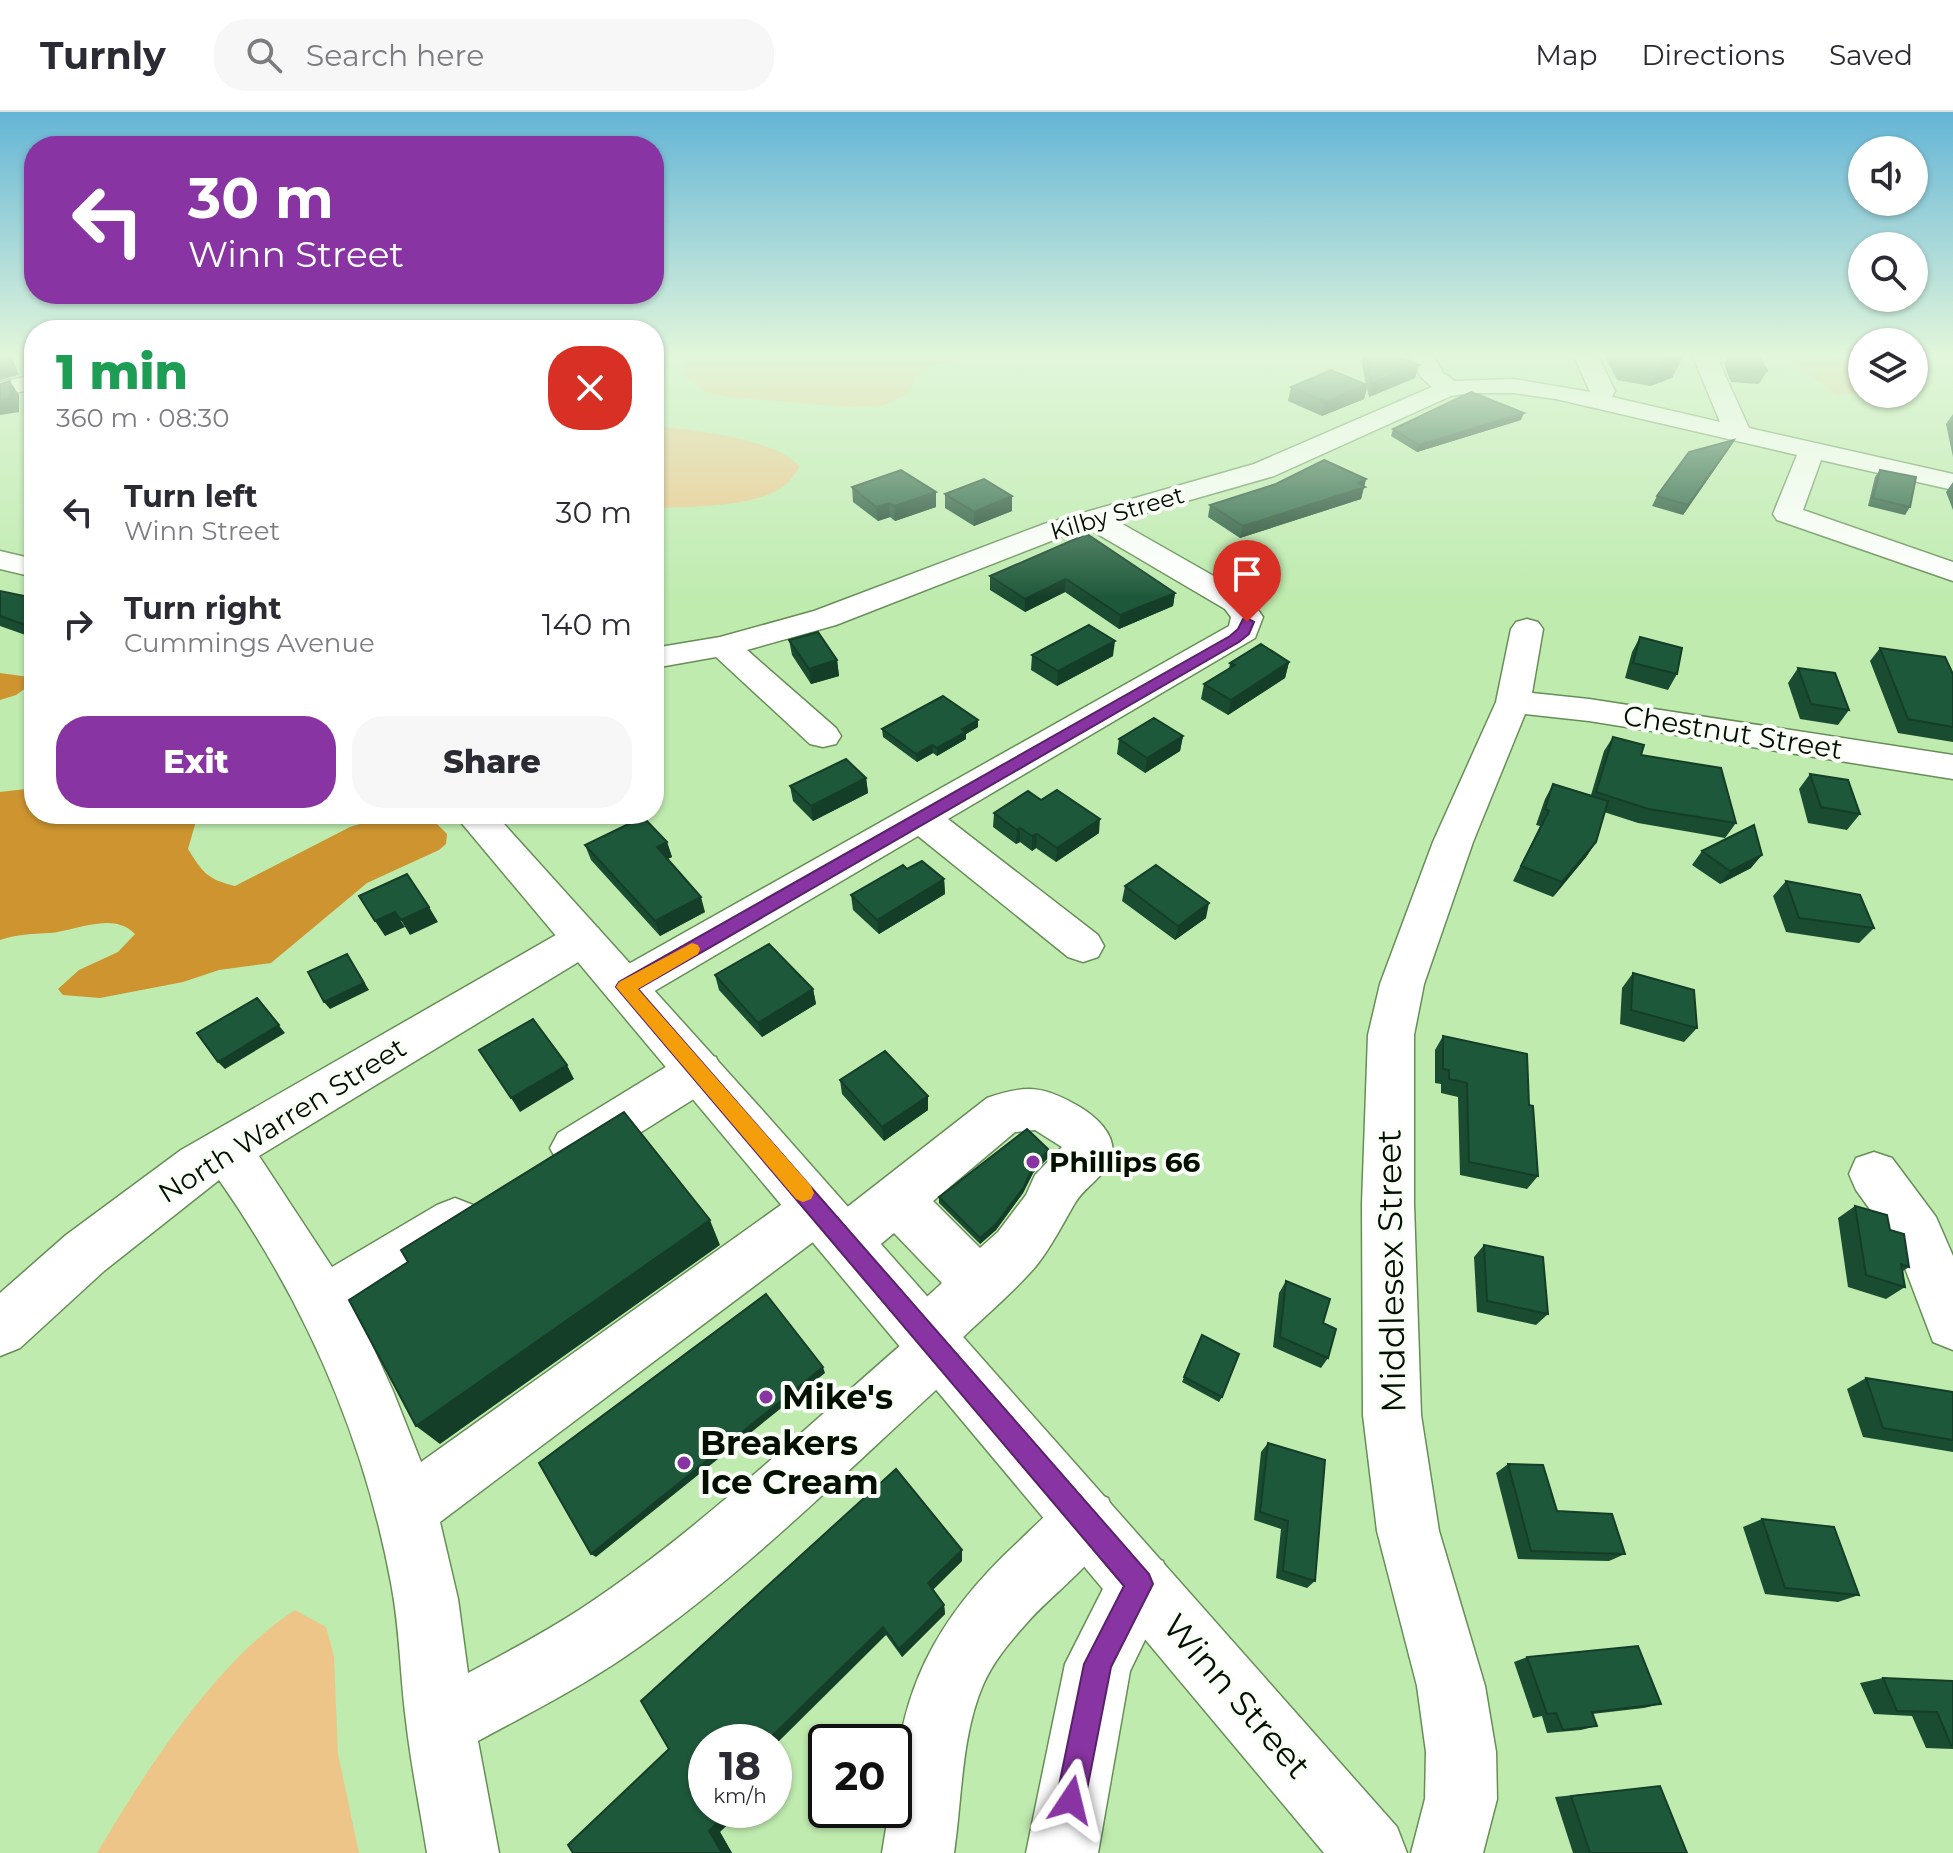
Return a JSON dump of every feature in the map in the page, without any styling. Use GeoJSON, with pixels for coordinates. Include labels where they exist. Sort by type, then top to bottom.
{"type":"FeatureCollection","features":[{"type":"Feature","properties":{"kind":"street","name":"Kilby Street"},"geometry":{"type":"LineString","coordinates":[[664,656],[723,646],[853,609],[1023,541],[1091,518],[1264,470],[1344,435]]}},
{"type":"Feature","properties":{"kind":"street","name":"Kilby Street"},"geometry":{"type":"LineString","coordinates":[[1748,435],[1953,482]]}},
{"type":"Feature","properties":{"kind":"street"},"geometry":{"type":"LineString","coordinates":[[1812,450],[1787,514],[1953,572]]}},
{"type":"Feature","properties":{"kind":"street"},"geometry":{"type":"LineString","coordinates":[[625,987],[1244,631],[1247,617],[1236,602],[1091,518]]}},
{"type":"Feature","properties":{"kind":"street"},"geometry":{"type":"LineString","coordinates":[[0,560],[24,566]]}},
{"type":"Feature","properties":{"kind":"street","name":"Middlesex Street"},"geometry":{"type":"LineString","coordinates":[[1447,1853],[1461,1799],[1461,1752],[1451,1686],[1408,1531],[1392,1415],[1388,1204],[1391,1035],[1402,984],[1453,842],[1513,702],[1527,629]]}},
{"type":"Feature","properties":{"kind":"street"},"geometry":{"type":"LineString","coordinates":[[723,646],[823,736]]}},
{"type":"Feature","properties":{"kind":"street","name":"Chestnut Street"},"geometry":{"type":"LineString","coordinates":[[1513,702],[1589,710],[1953,767]]}},
{"type":"Feature","properties":{"kind":"street"},"geometry":{"type":"LineString","coordinates":[[921,818],[1083,946]]}},
{"type":"Feature","properties":{"kind":"street","name":"Winn Street"},"geometry":{"type":"LineString","coordinates":[[482,824],[699,1071],[1371,1853]]}},
{"type":"Feature","properties":{"kind":"street","name":"North Warren Street"},"geometry":{"type":"LineString","coordinates":[[0,1329],[98,1243],[225,1149],[583,939]]}},
{"type":"Feature","properties":{"kind":"street"},"geometry":{"type":"LineString","coordinates":[[321,1304],[699,1071]]}},
{"type":"Feature","properties":{"kind":"street"},"geometry":{"type":"LineString","coordinates":[[405,1510],[831,1225],[897,1200],[1004,1113],[1041,1109],[1079,1131],[1087,1144],[1087,1155],[1053,1191],[1048,1207],[1017,1249],[979,1284],[932,1343],[706,1554],[622,1620],[528,1678],[440,1724]]}},
{"type":"Feature","properties":{"kind":"street"},"geometry":{"type":"LineString","coordinates":[[225,1149],[253,1185],[293,1249],[369,1402],[405,1510],[423,1584],[440,1724],[463,1853]]}},
{"type":"Feature","properties":{"kind":"street"},"geometry":{"type":"LineString","coordinates":[[1874,1174],[1918,1234],[1953,1323]]}},
{"type":"Feature","properties":{"kind":"street"},"geometry":{"type":"LineString","coordinates":[[897,1200],[979,1284]]}},
{"type":"Feature","properties":{"kind":"street"},"geometry":{"type":"LineString","coordinates":[[918,1853],[940,1722],[954,1673],[964,1652],[992,1616],[1086,1520]]}},
{"type":"Feature","properties":{"kind":"street"},"geometry":{"type":"LineString","coordinates":[[1062,1853],[1098,1664],[1140,1584]]}},
{"type":"Feature","properties":{"kind":"shaded area"},"geometry":{"type":"Polygon","coordinates":[[[664,435],[732,437],[773,449],[800,467],[781,488],[765,496],[718,505],[664,508],[664,435]]]}},
{"type":"Feature","properties":{"kind":"shaded area"},"geometry":{"type":"Polygon","coordinates":[[[0,673],[24,676],[24,689],[0,700],[0,673]]]}},
{"type":"Feature","properties":{"kind":"shaded area"},"geometry":{"type":"Polygon","coordinates":[[[24,789],[24,824],[195,824],[188,849],[207,874],[235,886],[360,824],[437,824],[447,834],[446,844],[367,883],[271,963],[219,970],[183,982],[100,998],[63,995],[58,989],[79,970],[118,952],[135,934],[126,927],[105,923],[0,940],[0,792],[24,789]]]}},
{"type":"Feature","properties":{"kind":"shaded area"},"geometry":{"type":"Polygon","coordinates":[[[295,1610],[326,1627],[334,1656],[338,1754],[359,1853],[97,1853],[160,1754],[210,1688],[237,1658],[295,1610]]]}},
{"type":"Feature","properties":{"kind":"building"},"geometry":{"type":"Polygon","coordinates":[[[1403,435],[1451,435],[1419,445],[1403,435]]]}},
{"type":"Feature","properties":{"kind":"building"},"geometry":{"type":"Polygon","coordinates":[[[1734,440],[1688,505],[1657,496],[1689,452],[1734,440]]]}},
{"type":"Feature","properties":{"kind":"building"},"geometry":{"type":"Polygon","coordinates":[[[1324,460],[1366,479],[1358,483],[1365,487],[1243,526],[1210,505],[1276,484],[1324,460]]]}},
{"type":"Feature","properties":{"kind":"building"},"geometry":{"type":"Polygon","coordinates":[[[901,470],[936,492],[894,506],[889,503],[876,507],[852,487],[901,470]]]}},
{"type":"Feature","properties":{"kind":"building"},"geometry":{"type":"Polygon","coordinates":[[[1880,470],[1916,477],[1910,507],[1873,498],[1880,470]]]}},
{"type":"Feature","properties":{"kind":"building"},"geometry":{"type":"Polygon","coordinates":[[[984,479],[1012,496],[974,512],[945,494],[984,479]]]}},
{"type":"Feature","properties":{"kind":"building"},"geometry":{"type":"Polygon","coordinates":[[[1087,534],[1175,593],[1120,615],[1066,579],[1025,599],[990,576],[1087,534]]]}},
{"type":"Feature","properties":{"kind":"building"},"geometry":{"type":"Polygon","coordinates":[[[0,591],[24,596],[24,624],[0,616],[0,591]]]}},
{"type":"Feature","properties":{"kind":"building"},"geometry":{"type":"Polygon","coordinates":[[[1089,625],[1115,641],[1058,671],[1032,655],[1089,625]]]}},
{"type":"Feature","properties":{"kind":"building"},"geometry":{"type":"Polygon","coordinates":[[[818,632],[837,660],[809,669],[789,640],[818,632]]]}},
{"type":"Feature","properties":{"kind":"building"},"geometry":{"type":"Polygon","coordinates":[[[1640,637],[1682,648],[1677,674],[1633,663],[1640,637]]]}},
{"type":"Feature","properties":{"kind":"building"},"geometry":{"type":"Polygon","coordinates":[[[1261,644],[1289,662],[1231,700],[1204,684],[1235,665],[1230,663],[1261,644]]]}},
{"type":"Feature","properties":{"kind":"building"},"geometry":{"type":"Polygon","coordinates":[[[1880,648],[1945,657],[1953,674],[1953,727],[1908,719],[1880,648]]]}},
{"type":"Feature","properties":{"kind":"building"},"geometry":{"type":"Polygon","coordinates":[[[1798,668],[1835,673],[1849,710],[1811,704],[1798,668]]]}},
{"type":"Feature","properties":{"kind":"building"},"geometry":{"type":"Polygon","coordinates":[[[943,696],[978,720],[962,729],[966,732],[937,748],[932,745],[916,754],[882,729],[943,696]]]}},
{"type":"Feature","properties":{"kind":"building"},"geometry":{"type":"Polygon","coordinates":[[[1154,718],[1183,736],[1147,758],[1119,739],[1154,718]]]}},
{"type":"Feature","properties":{"kind":"building"},"geometry":{"type":"Polygon","coordinates":[[[1613,737],[1644,745],[1641,755],[1721,768],[1736,823],[1648,809],[1596,792],[1613,737]]]}},
{"type":"Feature","properties":{"kind":"building"},"geometry":{"type":"Polygon","coordinates":[[[846,759],[866,778],[811,806],[790,786],[846,759]]]}},
{"type":"Feature","properties":{"kind":"building"},"geometry":{"type":"Polygon","coordinates":[[[1810,774],[1848,780],[1860,814],[1821,807],[1810,774]]]}},
{"type":"Feature","properties":{"kind":"building"},"geometry":{"type":"Polygon","coordinates":[[[1553,784],[1608,801],[1596,842],[1562,882],[1521,866],[1549,811],[1545,809],[1553,784]]]}},
{"type":"Feature","properties":{"kind":"building"},"geometry":{"type":"Polygon","coordinates":[[[1057,790],[1100,819],[1057,848],[1037,834],[1032,836],[1020,828],[1017,830],[994,813],[1028,791],[1041,800],[1057,790]]]}},
{"type":"Feature","properties":{"kind":"building"},"geometry":{"type":"Polygon","coordinates":[[[628,824],[650,824],[667,842],[657,847],[701,897],[655,921],[585,845],[628,824]]]}},
{"type":"Feature","properties":{"kind":"building"},"geometry":{"type":"Polygon","coordinates":[[[1754,825],[1762,855],[1730,871],[1702,851],[1754,825]]]}},
{"type":"Feature","properties":{"kind":"building"},"geometry":{"type":"Polygon","coordinates":[[[922,861],[944,879],[877,920],[851,895],[903,865],[907,869],[922,861]]]}},
{"type":"Feature","properties":{"kind":"building"},"geometry":{"type":"Polygon","coordinates":[[[1156,865],[1209,903],[1178,926],[1125,886],[1156,865]]]}},
{"type":"Feature","properties":{"kind":"building"},"geometry":{"type":"Polygon","coordinates":[[[407,874],[429,907],[401,920],[395,912],[375,921],[359,896],[407,874]]]}},
{"type":"Feature","properties":{"kind":"building"},"geometry":{"type":"Polygon","coordinates":[[[1786,881],[1860,895],[1874,928],[1799,918],[1786,881]]]}},
{"type":"Feature","properties":{"kind":"building"},"geometry":{"type":"Polygon","coordinates":[[[769,944],[813,989],[758,1023],[715,975],[769,944]]]}},
{"type":"Feature","properties":{"kind":"building"},"geometry":{"type":"Polygon","coordinates":[[[347,954],[364,983],[324,1002],[308,972],[347,954]]]}},
{"type":"Feature","properties":{"kind":"building"},"geometry":{"type":"Polygon","coordinates":[[[1633,973],[1694,990],[1697,1028],[1631,1010],[1633,973]]]}},
{"type":"Feature","properties":{"kind":"building"},"geometry":{"type":"Polygon","coordinates":[[[257,998],[279,1025],[218,1062],[197,1033],[257,998]]]}},
{"type":"Feature","properties":{"kind":"building"},"geometry":{"type":"Polygon","coordinates":[[[533,1019],[567,1065],[511,1098],[479,1050],[533,1019]]]}},
{"type":"Feature","properties":{"kind":"building"},"geometry":{"type":"Polygon","coordinates":[[[1443,1036],[1527,1054],[1529,1105],[1533,1106],[1538,1176],[1469,1162],[1467,1083],[1449,1079],[1449,1070],[1443,1069],[1443,1036]]]}},
{"type":"Feature","properties":{"kind":"building"},"geometry":{"type":"Polygon","coordinates":[[[885,1051],[928,1096],[882,1127],[840,1080],[885,1051]]]}},
{"type":"Feature","properties":{"kind":"building"},"geometry":{"type":"Polygon","coordinates":[[[624,1112],[710,1220],[416,1426],[349,1300],[408,1262],[401,1250],[624,1112]]]}},
{"type":"Feature","properties":{"kind":"building"},"geometry":{"type":"Polygon","coordinates":[[[1027,1129],[1049,1150],[1033,1166],[1024,1187],[996,1224],[980,1238],[939,1197],[1027,1129]]]}},
{"type":"Feature","properties":{"kind":"building"},"geometry":{"type":"Polygon","coordinates":[[[1855,1206],[1887,1215],[1890,1230],[1904,1234],[1909,1267],[1901,1264],[1905,1287],[1866,1275],[1855,1206]]]}},
{"type":"Feature","properties":{"kind":"building"},"geometry":{"type":"Polygon","coordinates":[[[1484,1245],[1543,1257],[1548,1314],[1487,1301],[1484,1245]]]}},
{"type":"Feature","properties":{"kind":"building"},"geometry":{"type":"Polygon","coordinates":[[[1286,1281],[1330,1299],[1323,1323],[1336,1329],[1328,1358],[1280,1337],[1286,1281]]]}},
{"type":"Feature","properties":{"kind":"building"},"geometry":{"type":"Polygon","coordinates":[[[766,1294],[823,1367],[591,1554],[539,1463],[766,1294]]]}},
{"type":"Feature","properties":{"kind":"building"},"geometry":{"type":"Polygon","coordinates":[[[1202,1335],[1239,1354],[1222,1397],[1184,1377],[1202,1335]]]}},
{"type":"Feature","properties":{"kind":"building"},"geometry":{"type":"Polygon","coordinates":[[[1866,1378],[1953,1392],[1953,1440],[1883,1428],[1866,1378]]]}},
{"type":"Feature","properties":{"kind":"building"},"geometry":{"type":"Polygon","coordinates":[[[1268,1443],[1325,1460],[1315,1581],[1283,1571],[1288,1521],[1260,1512],[1268,1443]]]}},
{"type":"Feature","properties":{"kind":"building"},"geometry":{"type":"Polygon","coordinates":[[[1508,1464],[1543,1465],[1557,1511],[1612,1514],[1625,1554],[1531,1551],[1508,1464]]]}},
{"type":"Feature","properties":{"kind":"building"},"geometry":{"type":"Polygon","coordinates":[[[896,1469],[962,1550],[928,1583],[944,1605],[899,1649],[883,1627],[784,1724],[688,1724],[688,1828],[712,1828],[709,1831],[722,1853],[573,1853],[568,1845],[669,1749],[641,1701],[896,1469]]]}},
{"type":"Feature","properties":{"kind":"building"},"geometry":{"type":"Polygon","coordinates":[[[1762,1519],[1834,1527],[1859,1595],[1785,1588],[1762,1519]]]}},
{"type":"Feature","properties":{"kind":"building"},"geometry":{"type":"Polygon","coordinates":[[[1638,1646],[1661,1704],[1592,1712],[1597,1726],[1563,1730],[1556,1713],[1547,1714],[1527,1657],[1638,1646]]]}},
{"type":"Feature","properties":{"kind":"building"},"geometry":{"type":"Polygon","coordinates":[[[1883,1678],[1953,1681],[1953,1745],[1937,1712],[1897,1711],[1883,1678]]]}},
{"type":"Feature","properties":{"kind":"building"},"geometry":{"type":"Polygon","coordinates":[[[1660,1786],[1687,1853],[1590,1853],[1571,1796],[1660,1786]]]}},
{"type":"Feature","properties":{"kind":"slow traffic"},"geometry":{"type":"LineString","coordinates":[[692,949],[625,987],[803,1193]]}},
{"type":"Feature","properties":{"kind":"place","name":"Phillips 66"},"geometry":{"type":"Point","coordinates":[1033,1162]}},
{"type":"Feature","properties":{"kind":"place","name":"Mike's"},"geometry":{"type":"Point","coordinates":[766,1397]}},
{"type":"Feature","properties":{"kind":"place","name":"Breakers Ice Cream"},"geometry":{"type":"Point","coordinates":[684,1463]}},
{"type":"Feature","properties":{"kind":"route"},"geometry":{"type":"LineString","coordinates":[[1071,1800],[1098,1664],[1140,1584],[625,987],[1234,639],[1244,631],[1247,622]]}}]}
